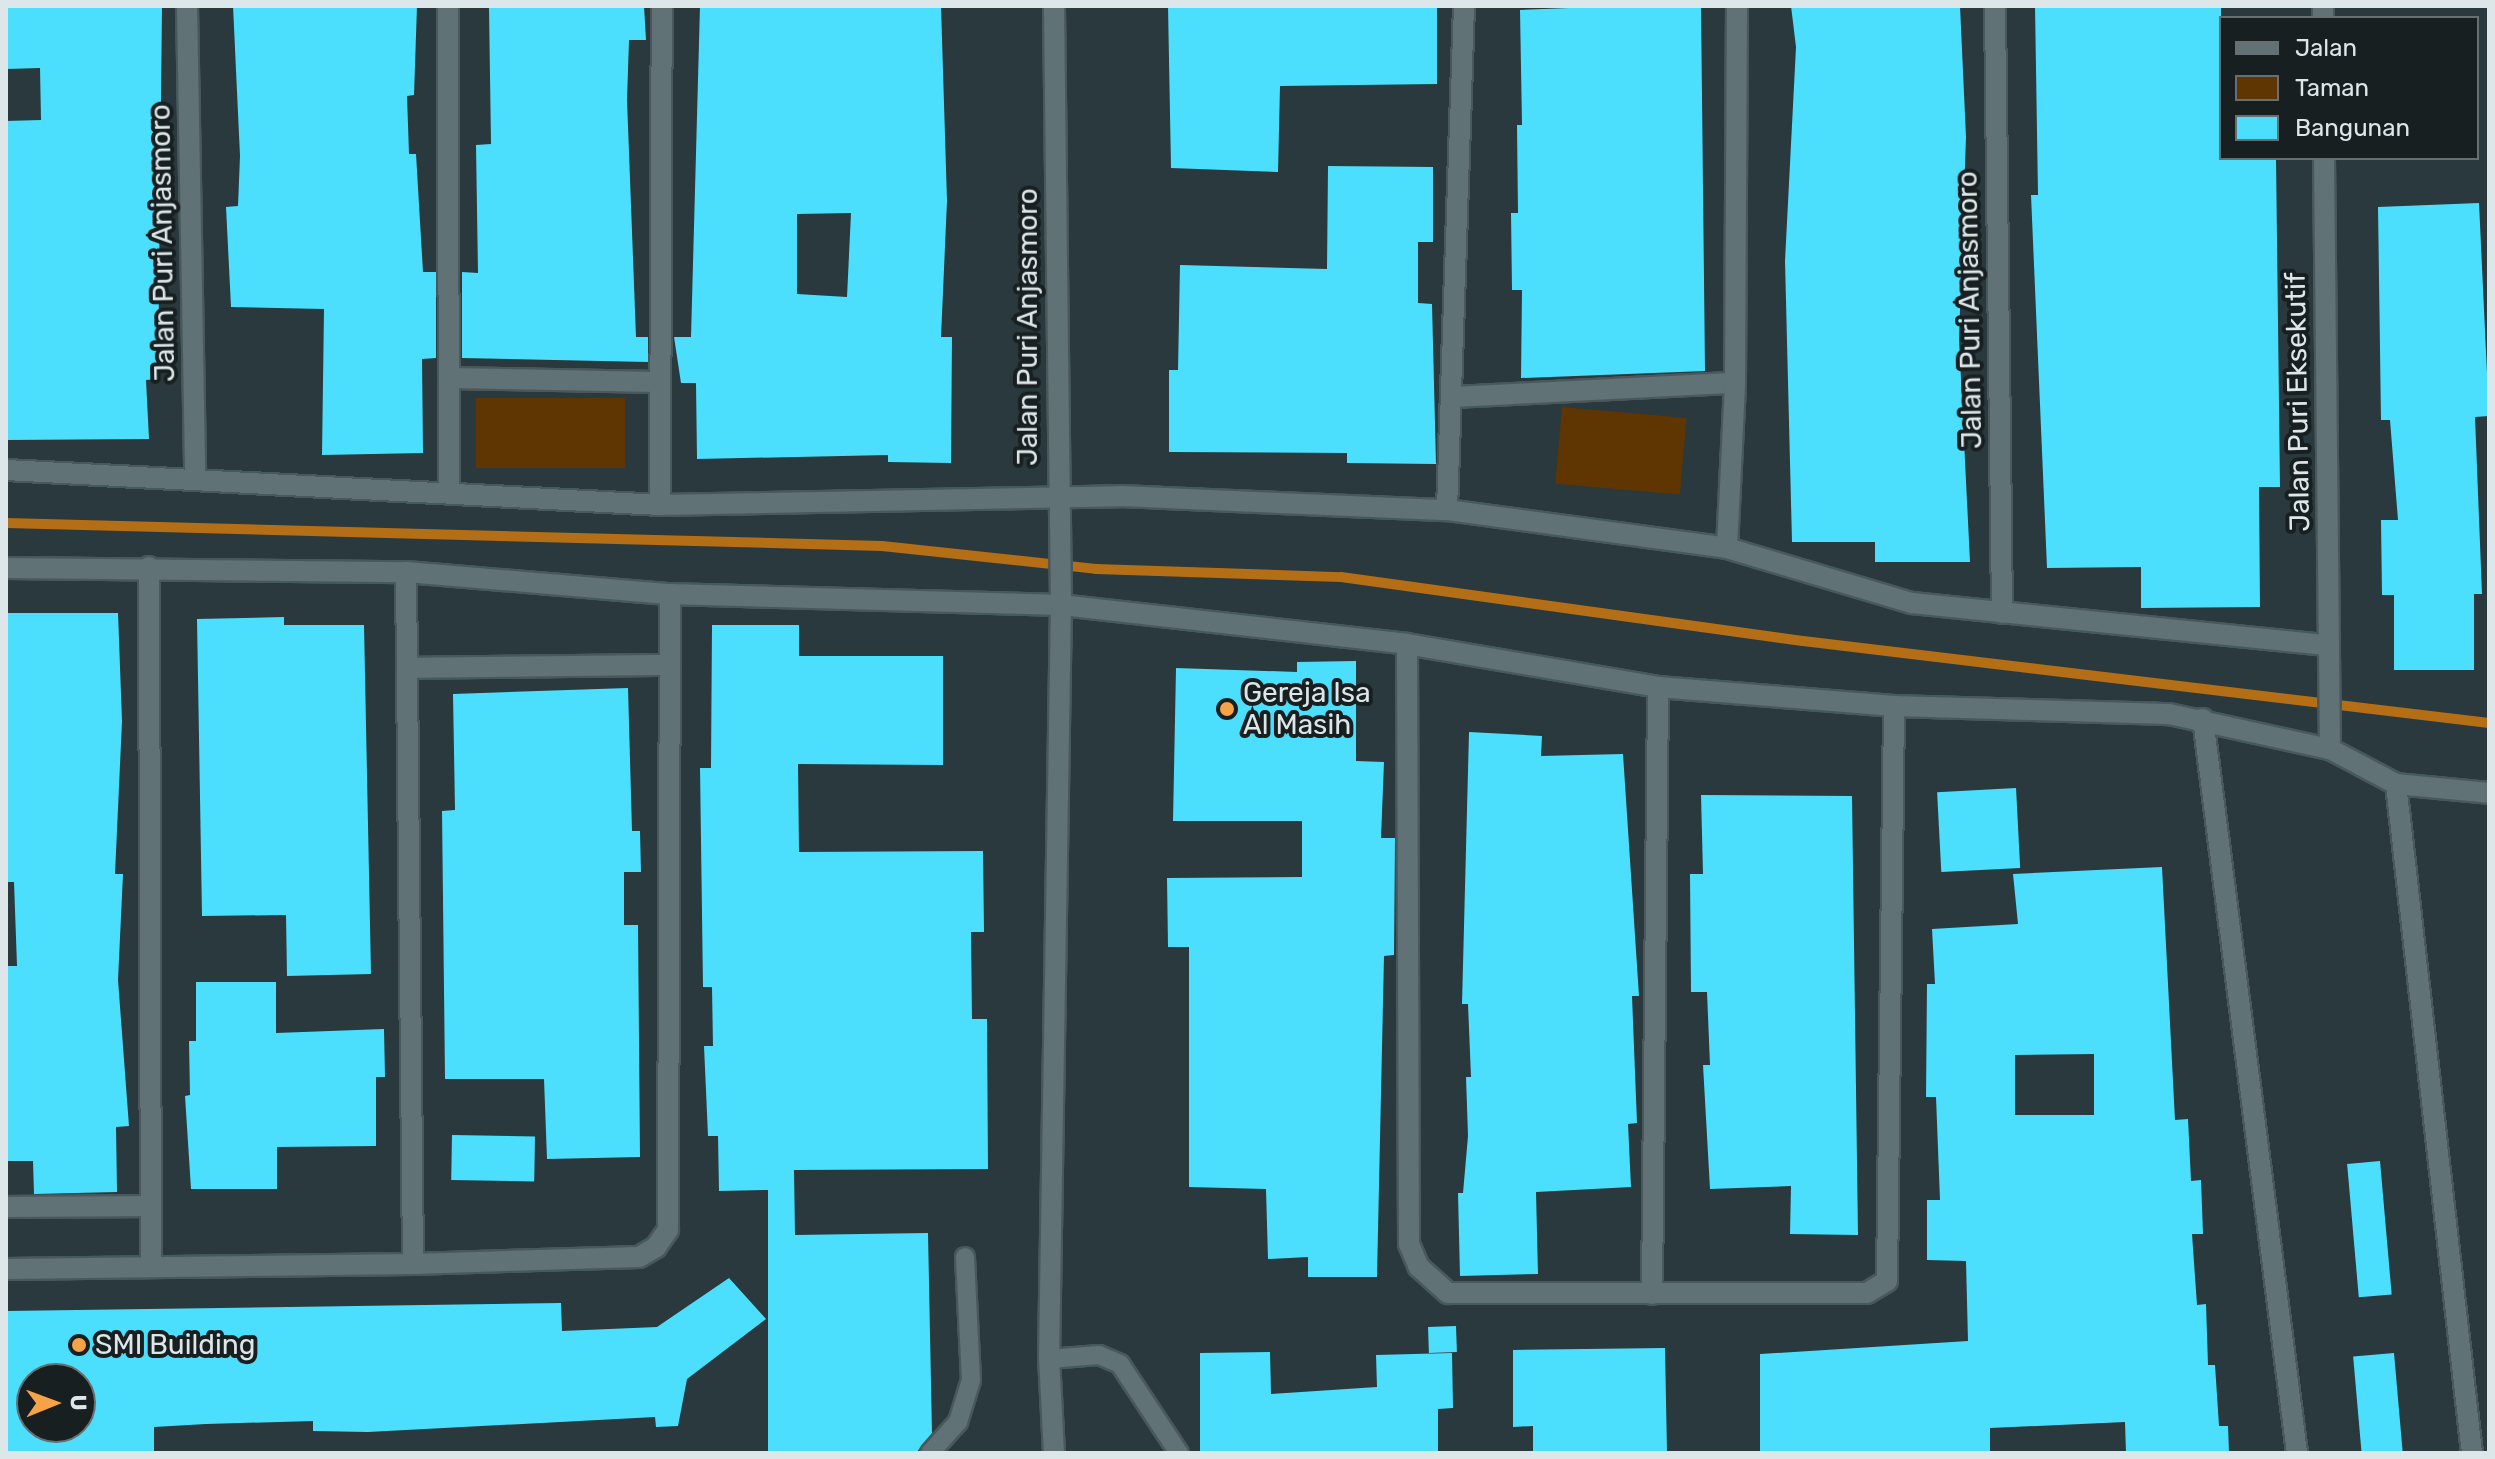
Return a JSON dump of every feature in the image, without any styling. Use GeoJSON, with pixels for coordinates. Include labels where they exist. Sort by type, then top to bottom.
{"type":"FeatureCollection","features":[{"type":"Feature","properties":{"kind":"street","name":"Jalan Puri Anjasmoro"},"geometry":{"type":"LineString","coordinates":[[187,6],[195,479]]}},
{"type":"Feature","properties":{"kind":"street"},"geometry":{"type":"LineString","coordinates":[[448,6],[449,491]]}},
{"type":"Feature","properties":{"kind":"street"},"geometry":{"type":"LineString","coordinates":[[660,505],[662,6]]}},
{"type":"Feature","properties":{"kind":"street","name":"Jalan Puri Anjasmoro"},"geometry":{"type":"LineString","coordinates":[[1054,6],[1057,497],[1447,510],[1727,548],[1912,603],[2329,652]]}},
{"type":"Feature","properties":{"kind":"street"},"geometry":{"type":"LineString","coordinates":[[1447,510],[1454,397],[1464,6]]}},
{"type":"Feature","properties":{"kind":"street"},"geometry":{"type":"LineString","coordinates":[[1727,548],[1735,383],[1737,6]]}},
{"type":"Feature","properties":{"kind":"street","name":"Jalan Puri Anjasmoro"},"geometry":{"type":"LineString","coordinates":[[1995,6],[2002,613]]}},
{"type":"Feature","properties":{"kind":"street","name":"Jalan Puri Eksekutif"},"geometry":{"type":"LineString","coordinates":[[2324,160],[2332,707],[2330,749]]}},
{"type":"Feature","properties":{"kind":"street"},"geometry":{"type":"LineString","coordinates":[[449,378],[660,382]]}},
{"type":"Feature","properties":{"kind":"street"},"geometry":{"type":"LineString","coordinates":[[1454,397],[1735,383]]}},
{"type":"Feature","properties":{"kind":"street"},"geometry":{"type":"LineString","coordinates":[[6,470],[449,491],[660,505],[1057,497],[1060,597],[1049,1359],[1054,1453]]}},
{"type":"Feature","properties":{"kind":"street"},"geometry":{"type":"LineString","coordinates":[[6,568],[149,567],[406,572],[670,594],[1060,597],[1407,644],[1658,687],[1894,706],[2203,719],[2330,749],[2396,784],[2489,793]]}},
{"type":"Feature","properties":{"kind":"street"},"geometry":{"type":"LineString","coordinates":[[149,567],[151,1266]]}},
{"type":"Feature","properties":{"kind":"street"},"geometry":{"type":"LineString","coordinates":[[406,572],[413,1264]]}},
{"type":"Feature","properties":{"kind":"street"},"geometry":{"type":"LineString","coordinates":[[6,1269],[413,1264],[639,1257],[668,1230],[670,594]]}},
{"type":"Feature","properties":{"kind":"street"},"geometry":{"type":"LineString","coordinates":[[1407,644],[1409,1244],[1419,1267],[1448,1293],[1867,1293],[1887,1281],[1894,706]]}},
{"type":"Feature","properties":{"kind":"street"},"geometry":{"type":"LineString","coordinates":[[407,668],[670,665]]}},
{"type":"Feature","properties":{"kind":"street"},"geometry":{"type":"LineString","coordinates":[[1652,1294],[1658,687]]}},
{"type":"Feature","properties":{"kind":"street"},"geometry":{"type":"LineString","coordinates":[[2203,719],[2297,1453]]}},
{"type":"Feature","properties":{"kind":"street"},"geometry":{"type":"LineString","coordinates":[[2396,784],[2472,1453]]}},
{"type":"Feature","properties":{"kind":"street"},"geometry":{"type":"LineString","coordinates":[[6,1207],[150,1206]]}},
{"type":"Feature","properties":{"kind":"lane"},"geometry":{"type":"LineString","coordinates":[[930,1453],[958,1422],[971,1380],[965,1257]]}},
{"type":"Feature","properties":{"kind":"lane"},"geometry":{"type":"LineString","coordinates":[[1049,1359],[1099,1355],[1120,1364],[1179,1453]]}},
{"type":"Feature","properties":{"kind":"green space"},"geometry":{"type":"Polygon","coordinates":[[[476,398],[625,398],[625,468],[476,468],[476,398]]]}},
{"type":"Feature","properties":{"kind":"green space"},"geometry":{"type":"Polygon","coordinates":[[[1562,407],[1687,418],[1680,495],[1555,484],[1562,407]]]}},
{"type":"Feature","properties":{"kind":"building"},"geometry":{"type":"Polygon","coordinates":[[[6,6],[162,6],[158,379],[146,380],[149,439],[6,440],[6,121],[41,120],[40,68],[6,69],[6,6]]]}},
{"type":"Feature","properties":{"kind":"building"},"geometry":{"type":"Polygon","coordinates":[[[233,6],[417,6],[414,95],[407,96],[409,154],[416,154],[423,272],[436,272],[436,358],[422,359],[423,453],[322,455],[324,309],[231,307],[226,207],[238,206],[240,156],[233,6]]]}},
{"type":"Feature","properties":{"kind":"building"},"geometry":{"type":"Polygon","coordinates":[[[644,6],[646,40],[629,40],[627,100],[636,337],[648,337],[648,362],[462,358],[462,272],[478,273],[476,145],[491,144],[489,8],[644,6]]]}},
{"type":"Feature","properties":{"kind":"building"},"geometry":{"type":"Polygon","coordinates":[[[700,6],[941,6],[947,201],[941,337],[952,337],[951,463],[888,462],[888,455],[697,459],[696,383],[681,383],[674,337],[691,337],[700,6]],[[851,213],[797,214],[797,294],[847,297],[851,213]]]}},
{"type":"Feature","properties":{"kind":"building"},"geometry":{"type":"Polygon","coordinates":[[[1168,6],[1437,6],[1437,84],[1280,86],[1278,172],[1171,168],[1168,6]]]}},
{"type":"Feature","properties":{"kind":"building"},"geometry":{"type":"Polygon","coordinates":[[[1701,6],[1705,371],[1521,378],[1522,290],[1512,290],[1511,213],[1518,213],[1517,125],[1522,125],[1520,10],[1701,6]]]}},
{"type":"Feature","properties":{"kind":"building"},"geometry":{"type":"Polygon","coordinates":[[[1791,6],[1960,6],[1966,137],[1959,339],[1970,562],[1875,562],[1875,542],[1792,542],[1785,261],[1796,47],[1791,6]]]}},
{"type":"Feature","properties":{"kind":"building"},"geometry":{"type":"Polygon","coordinates":[[[2035,6],[2221,6],[2219,160],[2276,160],[2280,487],[2259,487],[2260,607],[2141,608],[2141,567],[2047,568],[2031,195],[2038,195],[2035,6]]]}},
{"type":"Feature","properties":{"kind":"building"},"geometry":{"type":"Polygon","coordinates":[[[1328,166],[1433,167],[1433,242],[1418,242],[1418,303],[1432,304],[1436,464],[1347,463],[1347,453],[1169,452],[1169,370],[1178,370],[1180,265],[1327,269],[1328,166]]]}},
{"type":"Feature","properties":{"kind":"building"},"geometry":{"type":"Polygon","coordinates":[[[2479,203],[2489,416],[2475,417],[2482,594],[2474,594],[2474,670],[2394,670],[2394,595],[2382,595],[2381,520],[2398,520],[2390,420],[2381,420],[2378,207],[2479,203]]]}},
{"type":"Feature","properties":{"kind":"building"},"geometry":{"type":"Polygon","coordinates":[[[6,613],[118,613],[122,721],[115,874],[123,874],[118,980],[129,1126],[116,1127],[117,1192],[34,1194],[33,1161],[6,1161],[6,966],[17,966],[14,882],[6,882],[6,613]]]}},
{"type":"Feature","properties":{"kind":"building"},"geometry":{"type":"Polygon","coordinates":[[[284,617],[284,625],[364,625],[371,974],[287,976],[286,915],[202,916],[197,619],[284,617]]]}},
{"type":"Feature","properties":{"kind":"building"},"geometry":{"type":"Polygon","coordinates":[[[712,625],[799,625],[799,656],[943,656],[943,765],[798,764],[799,852],[983,851],[984,932],[971,932],[972,1019],[987,1019],[988,1169],[794,1170],[795,1235],[928,1233],[932,1433],[916,1453],[768,1453],[768,1190],[719,1191],[718,1136],[708,1136],[704,1046],[713,1046],[712,987],[703,987],[700,768],[711,768],[712,625]]]}},
{"type":"Feature","properties":{"kind":"building"},"geometry":{"type":"Polygon","coordinates":[[[1356,661],[1356,761],[1384,762],[1381,838],[1395,838],[1394,955],[1384,956],[1377,1277],[1308,1277],[1308,1257],[1268,1259],[1266,1189],[1189,1187],[1189,947],[1168,947],[1167,878],[1302,877],[1302,821],[1173,821],[1176,668],[1297,672],[1297,662],[1356,661]]]}},
{"type":"Feature","properties":{"kind":"building"},"geometry":{"type":"Polygon","coordinates":[[[628,688],[632,831],[640,831],[641,872],[624,872],[624,925],[638,925],[640,1157],[547,1159],[544,1079],[445,1079],[442,811],[455,810],[453,694],[628,688]]]}},
{"type":"Feature","properties":{"kind":"building"},"geometry":{"type":"Polygon","coordinates":[[[1469,732],[1542,736],[1541,756],[1623,754],[1639,996],[1632,996],[1637,1123],[1628,1124],[1631,1187],[1536,1192],[1538,1274],[1460,1276],[1458,1193],[1463,1193],[1468,1136],[1466,1077],[1471,1077],[1468,1004],[1462,1004],[1469,732]]]}},
{"type":"Feature","properties":{"kind":"building"},"geometry":{"type":"Polygon","coordinates":[[[2016,788],[2020,868],[1941,872],[1937,792],[2016,788]]]}},
{"type":"Feature","properties":{"kind":"building"},"geometry":{"type":"Polygon","coordinates":[[[1701,795],[1852,796],[1858,1235],[1790,1234],[1791,1186],[1710,1189],[1703,1065],[1710,1065],[1707,992],[1691,992],[1690,874],[1703,874],[1701,795]]]}},
{"type":"Feature","properties":{"kind":"building"},"geometry":{"type":"Polygon","coordinates":[[[2162,867],[2175,1120],[2188,1119],[2191,1181],[2201,1180],[2203,1234],[2192,1234],[2197,1305],[2206,1304],[2208,1365],[2215,1365],[2219,1426],[2228,1426],[2229,1453],[2126,1453],[2125,1422],[1990,1428],[1990,1453],[1760,1453],[1760,1354],[1968,1341],[1966,1261],[1927,1260],[1927,1200],[1940,1200],[1936,1097],[1926,1097],[1927,984],[1935,984],[1932,929],[2018,924],[2013,874],[2162,867]],[[2094,1054],[2015,1055],[2015,1115],[2094,1115],[2094,1054]]]}},
{"type":"Feature","properties":{"kind":"building"},"geometry":{"type":"Polygon","coordinates":[[[196,982],[276,982],[276,1033],[384,1029],[385,1077],[376,1077],[376,1146],[277,1147],[277,1189],[191,1189],[185,1096],[190,1095],[189,1041],[196,1041],[196,982]]]}},
{"type":"Feature","properties":{"kind":"building"},"geometry":{"type":"Polygon","coordinates":[[[452,1135],[535,1136],[534,1181],[451,1180],[452,1135]]]}},
{"type":"Feature","properties":{"kind":"building"},"geometry":{"type":"Polygon","coordinates":[[[2380,1161],[2392,1294],[2359,1297],[2347,1164],[2380,1161]]]}},
{"type":"Feature","properties":{"kind":"building"},"geometry":{"type":"Polygon","coordinates":[[[729,1278],[766,1319],[687,1379],[678,1426],[656,1427],[655,1417],[368,1432],[313,1431],[313,1421],[206,1424],[154,1427],[154,1453],[6,1453],[6,1311],[561,1303],[562,1331],[657,1327],[729,1278]]]}},
{"type":"Feature","properties":{"kind":"building"},"geometry":{"type":"Polygon","coordinates":[[[1456,1326],[1457,1352],[1429,1353],[1428,1327],[1456,1326]]]}},
{"type":"Feature","properties":{"kind":"building"},"geometry":{"type":"Polygon","coordinates":[[[1665,1348],[1667,1453],[1533,1453],[1533,1426],[1513,1427],[1513,1350],[1665,1348]]]}},
{"type":"Feature","properties":{"kind":"building"},"geometry":{"type":"Polygon","coordinates":[[[1270,1352],[1271,1394],[1377,1387],[1376,1355],[1452,1353],[1453,1408],[1438,1409],[1438,1453],[1200,1453],[1200,1353],[1270,1352]]]}},
{"type":"Feature","properties":{"kind":"building"},"geometry":{"type":"Polygon","coordinates":[[[2394,1353],[2403,1453],[2362,1453],[2353,1357],[2394,1353]]]}},
{"type":"Feature","properties":{"kind":"waterway"},"geometry":{"type":"LineString","coordinates":[[6,523],[882,546],[1096,569],[1341,577],[1803,641],[2489,723]]}},
{"type":"Feature","properties":{"kind":"place","name":"Gereja Isa Al Masih"},"geometry":{"type":"Point","coordinates":[1227,709]}},
{"type":"Feature","properties":{"kind":"place","name":"SMI Building"},"geometry":{"type":"Point","coordinates":[79,1345]}}]}
